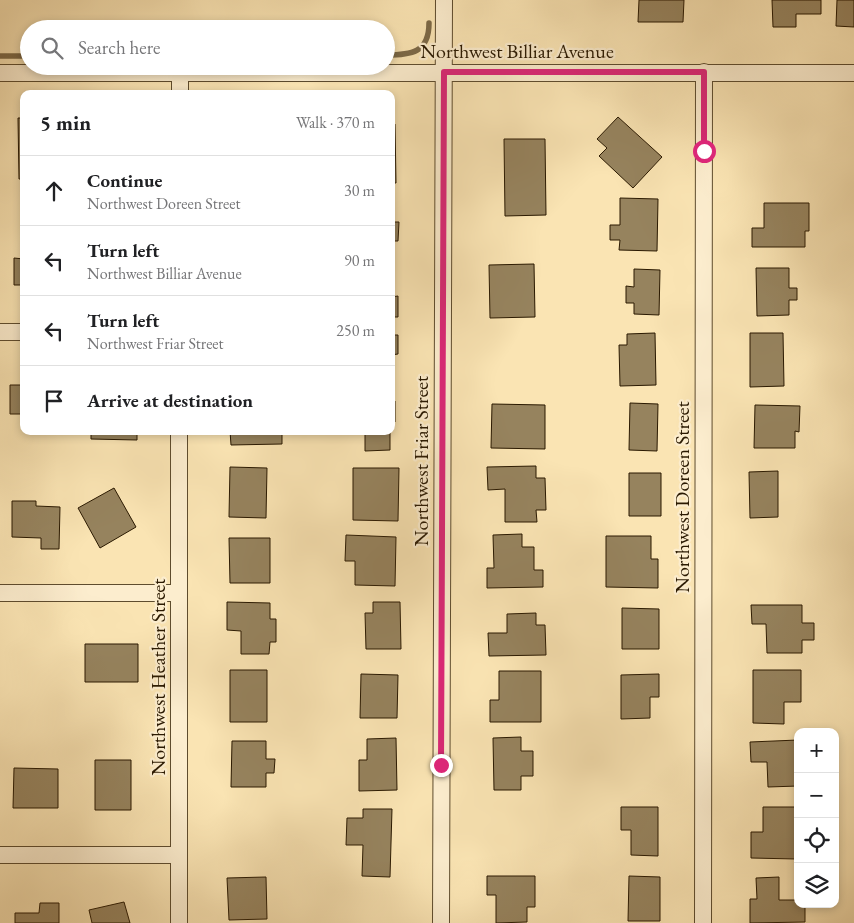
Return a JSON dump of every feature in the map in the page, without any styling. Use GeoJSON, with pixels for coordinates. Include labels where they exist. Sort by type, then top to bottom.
{"type":"FeatureCollection","features":[{"type":"Feature","properties":{"kind":"street","name":"Northwest Friar Street"},"geometry":{"type":"LineString","coordinates":[[440,923],[444,0]]}},
{"type":"Feature","properties":{"kind":"street","name":"Northwest Billiar Avenue"},"geometry":{"type":"LineString","coordinates":[[0,72],[20,72]]}},
{"type":"Feature","properties":{"kind":"street","name":"Northwest Billiar Avenue"},"geometry":{"type":"LineString","coordinates":[[395,72],[854,73]]}},
{"type":"Feature","properties":{"kind":"street","name":"Northwest Doreen Street"},"geometry":{"type":"LineString","coordinates":[[703,923],[704,72]]}},
{"type":"Feature","properties":{"kind":"street"},"geometry":{"type":"LineString","coordinates":[[180,75],[180,90]]}},
{"type":"Feature","properties":{"kind":"street"},"geometry":{"type":"LineString","coordinates":[[0,332],[20,332]]}},
{"type":"Feature","properties":{"kind":"street","name":"Northwest Heather Street"},"geometry":{"type":"LineString","coordinates":[[179,435],[179,923]]}},
{"type":"Feature","properties":{"kind":"street"},"geometry":{"type":"LineString","coordinates":[[0,592],[180,593]]}},
{"type":"Feature","properties":{"kind":"street"},"geometry":{"type":"LineString","coordinates":[[0,855],[178,855]]}},
{"type":"Feature","properties":{"kind":"building"},"geometry":{"type":"Polygon","coordinates":[[[639,0],[684,0],[683,22],[638,22],[639,0]]]}},
{"type":"Feature","properties":{"kind":"building"},"geometry":{"type":"Polygon","coordinates":[[[772,0],[821,0],[821,14],[796,14],[796,27],[773,27],[772,0]]]}},
{"type":"Feature","properties":{"kind":"building"},"geometry":{"type":"Polygon","coordinates":[[[837,0],[854,0],[854,27],[836,26],[837,0]]]}},
{"type":"Feature","properties":{"kind":"building"},"geometry":{"type":"Polygon","coordinates":[[[618,117],[662,157],[633,188],[599,156],[607,148],[597,139],[618,117]]]}},
{"type":"Feature","properties":{"kind":"building"},"geometry":{"type":"Polygon","coordinates":[[[18,118],[20,118],[20,179],[18,118]]]}},
{"type":"Feature","properties":{"kind":"building"},"geometry":{"type":"Polygon","coordinates":[[[395,124],[396,183],[395,183],[395,124]]]}},
{"type":"Feature","properties":{"kind":"building"},"geometry":{"type":"Polygon","coordinates":[[[504,139],[545,139],[546,215],[505,216],[504,139]]]}},
{"type":"Feature","properties":{"kind":"building"},"geometry":{"type":"Polygon","coordinates":[[[620,198],[658,199],[657,251],[619,250],[620,240],[610,240],[610,225],[620,225],[620,198]]]}},
{"type":"Feature","properties":{"kind":"building"},"geometry":{"type":"Polygon","coordinates":[[[764,203],[809,203],[809,231],[805,231],[805,247],[752,247],[752,228],[764,228],[764,203]]]}},
{"type":"Feature","properties":{"kind":"building"},"geometry":{"type":"Polygon","coordinates":[[[395,222],[399,222],[398,241],[395,241],[395,222]]]}},
{"type":"Feature","properties":{"kind":"building"},"geometry":{"type":"Polygon","coordinates":[[[14,258],[20,259],[20,285],[14,285],[14,258]]]}},
{"type":"Feature","properties":{"kind":"building"},"geometry":{"type":"Polygon","coordinates":[[[534,264],[535,317],[490,318],[489,265],[534,264]]]}},
{"type":"Feature","properties":{"kind":"building"},"geometry":{"type":"Polygon","coordinates":[[[756,268],[789,268],[789,288],[797,288],[797,300],[789,300],[789,315],[757,316],[756,268]]]}},
{"type":"Feature","properties":{"kind":"building"},"geometry":{"type":"Polygon","coordinates":[[[634,269],[660,270],[659,315],[634,314],[634,303],[626,303],[626,286],[634,287],[634,269]]]}},
{"type":"Feature","properties":{"kind":"building"},"geometry":{"type":"Polygon","coordinates":[[[395,296],[398,296],[398,317],[395,317],[395,296]]]}},
{"type":"Feature","properties":{"kind":"building"},"geometry":{"type":"Polygon","coordinates":[[[655,333],[656,385],[620,386],[619,345],[627,345],[627,334],[655,333]]]}},
{"type":"Feature","properties":{"kind":"building"},"geometry":{"type":"Polygon","coordinates":[[[750,333],[783,333],[784,386],[750,387],[750,333]]]}},
{"type":"Feature","properties":{"kind":"building"},"geometry":{"type":"Polygon","coordinates":[[[395,335],[398,335],[398,354],[395,354],[395,335]]]}},
{"type":"Feature","properties":{"kind":"building"},"geometry":{"type":"Polygon","coordinates":[[[10,385],[20,385],[20,414],[10,414],[10,385]]]}},
{"type":"Feature","properties":{"kind":"building"},"geometry":{"type":"Polygon","coordinates":[[[630,403],[658,404],[657,451],[629,450],[630,403]]]}},
{"type":"Feature","properties":{"kind":"building"},"geometry":{"type":"Polygon","coordinates":[[[492,404],[545,405],[545,449],[491,448],[492,404]]]}},
{"type":"Feature","properties":{"kind":"building"},"geometry":{"type":"Polygon","coordinates":[[[755,405],[800,406],[799,432],[795,431],[795,448],[754,448],[755,405]]]}},
{"type":"Feature","properties":{"kind":"building"},"geometry":{"type":"Polygon","coordinates":[[[91,435],[137,435],[137,440],[91,439],[91,435]]]}},
{"type":"Feature","properties":{"kind":"building"},"geometry":{"type":"Polygon","coordinates":[[[230,435],[282,435],[282,444],[231,445],[230,435]]]}},
{"type":"Feature","properties":{"kind":"building"},"geometry":{"type":"Polygon","coordinates":[[[365,435],[390,435],[390,450],[365,451],[365,435]]]}},
{"type":"Feature","properties":{"kind":"building"},"geometry":{"type":"Polygon","coordinates":[[[536,466],[536,478],[545,478],[546,510],[536,510],[537,522],[505,522],[505,489],[488,490],[487,467],[536,466]]]}},
{"type":"Feature","properties":{"kind":"building"},"geometry":{"type":"Polygon","coordinates":[[[230,467],[267,468],[266,518],[229,517],[230,467]]]}},
{"type":"Feature","properties":{"kind":"building"},"geometry":{"type":"Polygon","coordinates":[[[353,468],[399,468],[398,521],[353,520],[353,468]]]}},
{"type":"Feature","properties":{"kind":"building"},"geometry":{"type":"Polygon","coordinates":[[[778,471],[778,517],[750,518],[749,472],[778,471]]]}},
{"type":"Feature","properties":{"kind":"building"},"geometry":{"type":"Polygon","coordinates":[[[629,473],[661,473],[661,516],[629,516],[629,473]]]}},
{"type":"Feature","properties":{"kind":"building"},"geometry":{"type":"Polygon","coordinates":[[[114,488],[136,527],[100,548],[78,508],[114,488]]]}},
{"type":"Feature","properties":{"kind":"building"},"geometry":{"type":"Polygon","coordinates":[[[12,501],[36,501],[36,506],[60,507],[59,549],[41,549],[41,538],[12,537],[12,501]]]}},
{"type":"Feature","properties":{"kind":"building"},"geometry":{"type":"Polygon","coordinates":[[[522,534],[522,547],[534,547],[534,570],[543,570],[543,587],[487,588],[487,568],[494,568],[493,535],[522,534]]]}},
{"type":"Feature","properties":{"kind":"building"},"geometry":{"type":"Polygon","coordinates":[[[346,535],[396,537],[395,586],[355,585],[355,561],[345,561],[346,535]]]}},
{"type":"Feature","properties":{"kind":"building"},"geometry":{"type":"Polygon","coordinates":[[[606,536],[651,536],[651,559],[658,559],[658,588],[606,587],[606,536]]]}},
{"type":"Feature","properties":{"kind":"building"},"geometry":{"type":"Polygon","coordinates":[[[229,538],[270,538],[270,583],[230,583],[229,538]]]}},
{"type":"Feature","properties":{"kind":"building"},"geometry":{"type":"Polygon","coordinates":[[[227,602],[270,603],[270,619],[276,619],[276,642],[270,642],[269,654],[241,654],[241,631],[227,630],[227,602]]]}},
{"type":"Feature","properties":{"kind":"building"},"geometry":{"type":"Polygon","coordinates":[[[373,602],[400,602],[401,649],[366,649],[365,613],[373,613],[373,602]]]}},
{"type":"Feature","properties":{"kind":"building"},"geometry":{"type":"Polygon","coordinates":[[[751,605],[802,605],[802,623],[814,623],[814,640],[802,640],[802,653],[767,653],[766,624],[752,624],[751,605]]]}},
{"type":"Feature","properties":{"kind":"building"},"geometry":{"type":"Polygon","coordinates":[[[622,608],[659,609],[659,649],[622,649],[622,608]]]}},
{"type":"Feature","properties":{"kind":"building"},"geometry":{"type":"Polygon","coordinates":[[[536,613],[536,625],[545,625],[546,655],[489,656],[488,633],[507,633],[507,614],[536,613]]]}},
{"type":"Feature","properties":{"kind":"building"},"geometry":{"type":"Polygon","coordinates":[[[85,644],[138,644],[138,682],[85,682],[85,644]]]}},
{"type":"Feature","properties":{"kind":"building"},"geometry":{"type":"Polygon","coordinates":[[[230,670],[267,670],[267,722],[230,722],[230,670]]]}},
{"type":"Feature","properties":{"kind":"building"},"geometry":{"type":"Polygon","coordinates":[[[753,670],[801,670],[801,702],[784,702],[784,724],[753,723],[753,670]]]}},
{"type":"Feature","properties":{"kind":"building"},"geometry":{"type":"Polygon","coordinates":[[[499,671],[541,671],[541,722],[490,722],[490,700],[499,700],[499,671]]]}},
{"type":"Feature","properties":{"kind":"building"},"geometry":{"type":"Polygon","coordinates":[[[361,674],[398,675],[397,718],[360,718],[361,674]]]}},
{"type":"Feature","properties":{"kind":"building"},"geometry":{"type":"Polygon","coordinates":[[[659,674],[659,697],[650,697],[650,718],[621,719],[621,675],[659,674]]]}},
{"type":"Feature","properties":{"kind":"building"},"geometry":{"type":"Polygon","coordinates":[[[521,737],[521,751],[533,751],[533,776],[521,776],[521,790],[494,790],[493,738],[521,737]]]}},
{"type":"Feature","properties":{"kind":"building"},"geometry":{"type":"Polygon","coordinates":[[[396,738],[397,790],[359,791],[359,760],[367,760],[367,739],[396,738]]]}},
{"type":"Feature","properties":{"kind":"building"},"geometry":{"type":"Polygon","coordinates":[[[794,740],[794,786],[768,787],[767,762],[751,762],[750,742],[794,740]]]}},
{"type":"Feature","properties":{"kind":"building"},"geometry":{"type":"Polygon","coordinates":[[[232,741],[266,741],[266,759],[275,759],[274,773],[266,773],[266,787],[231,787],[232,741]]]}},
{"type":"Feature","properties":{"kind":"building"},"geometry":{"type":"Polygon","coordinates":[[[95,760],[131,760],[131,810],[95,810],[95,760]]]}},
{"type":"Feature","properties":{"kind":"building"},"geometry":{"type":"Polygon","coordinates":[[[14,768],[58,769],[58,808],[13,808],[14,768]]]}},
{"type":"Feature","properties":{"kind":"building"},"geometry":{"type":"Polygon","coordinates":[[[621,807],[658,807],[658,856],[631,855],[631,830],[621,830],[621,807]]]}},
{"type":"Feature","properties":{"kind":"building"},"geometry":{"type":"Polygon","coordinates":[[[763,807],[794,807],[794,859],[751,858],[751,832],[763,832],[763,807]]]}},
{"type":"Feature","properties":{"kind":"building"},"geometry":{"type":"Polygon","coordinates":[[[363,809],[392,809],[390,877],[362,876],[363,845],[346,845],[347,818],[363,818],[363,809]]]}},
{"type":"Feature","properties":{"kind":"building"},"geometry":{"type":"Polygon","coordinates":[[[487,876],[535,876],[535,907],[527,907],[527,922],[496,923],[496,895],[487,895],[487,876]]]}},
{"type":"Feature","properties":{"kind":"building"},"geometry":{"type":"Polygon","coordinates":[[[629,876],[660,877],[660,921],[628,921],[629,876]]]}},
{"type":"Feature","properties":{"kind":"building"},"geometry":{"type":"Polygon","coordinates":[[[266,877],[267,919],[229,920],[227,878],[266,877]]]}},
{"type":"Feature","properties":{"kind":"building"},"geometry":{"type":"Polygon","coordinates":[[[779,877],[779,900],[794,900],[794,908],[805,908],[805,922],[750,923],[750,899],[757,899],[756,878],[779,877]]]}},
{"type":"Feature","properties":{"kind":"building"},"geometry":{"type":"Polygon","coordinates":[[[124,902],[130,923],[92,923],[89,910],[124,902]]]}},
{"type":"Feature","properties":{"kind":"building"},"geometry":{"type":"Polygon","coordinates":[[[40,903],[59,903],[59,923],[15,923],[15,913],[39,913],[40,903]]]}},
{"type":"Feature","properties":{"kind":"waterway"},"geometry":{"type":"LineString","coordinates":[[395,54],[411,53],[422,46],[426,41],[429,23]]}},
{"type":"Feature","properties":{"kind":"waterway"},"geometry":{"type":"LineString","coordinates":[[0,56],[20,56]]}},
{"type":"Feature","properties":{"kind":"route"},"geometry":{"type":"LineString","coordinates":[[441,765],[444,72],[704,72],[704,151]]}}]}
